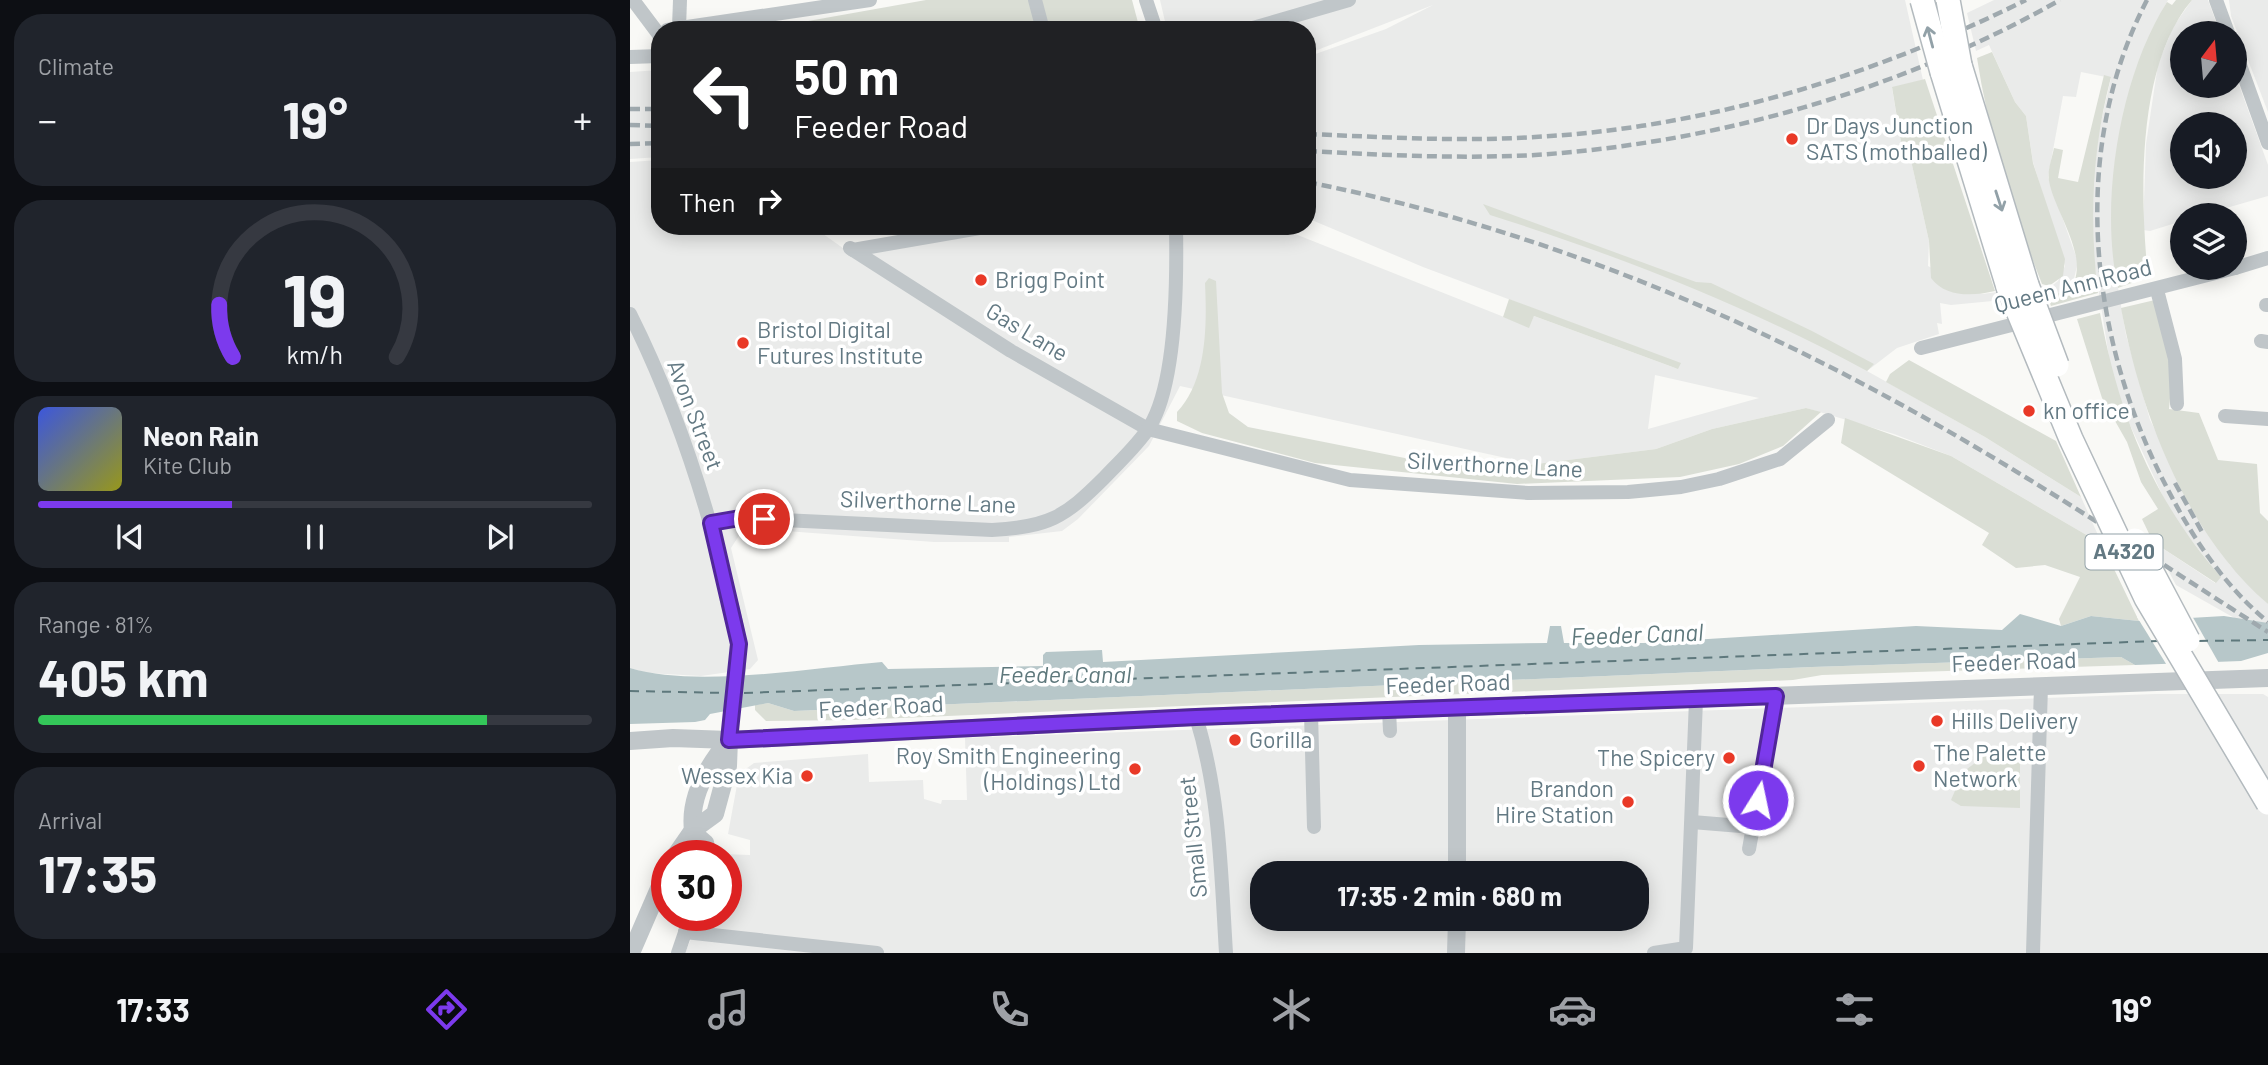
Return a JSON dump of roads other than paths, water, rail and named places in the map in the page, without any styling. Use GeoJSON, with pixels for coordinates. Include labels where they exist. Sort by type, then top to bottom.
{"type":"FeatureCollection","features":[{"type":"Feature","properties":{"kind":"main road","name":"A4320"},"geometry":{"type":"LineString","coordinates":[[1922,0],[1951,69],[2017,286],[2071,439],[2146,598],[2268,803]]}},
{"type":"Feature","properties":{"kind":"main road","name":"A4320"},"geometry":{"type":"LineString","coordinates":[[1948,0],[1951,69]]}},
{"type":"Feature","properties":{"kind":"main road","name":"A4320"},"geometry":{"type":"LineString","coordinates":[[2017,286],[2119,509],[2194,651],[2268,775]]}},
{"type":"Feature","properties":{"kind":"street"},"geometry":{"type":"LineString","coordinates":[[633,0],[655,21]]}},
{"type":"Feature","properties":{"kind":"street"},"geometry":{"type":"LineString","coordinates":[[670,21],[680,0]]}},
{"type":"Feature","properties":{"kind":"street"},"geometry":{"type":"LineString","coordinates":[[731,21],[870,0]]}},
{"type":"Feature","properties":{"kind":"street"},"geometry":{"type":"LineString","coordinates":[[1035,0],[1041,21]]}},
{"type":"Feature","properties":{"kind":"street"},"geometry":{"type":"LineString","coordinates":[[1146,0],[1153,21]]}},
{"type":"Feature","properties":{"kind":"street"},"geometry":{"type":"LineString","coordinates":[[1277,21],[1349,0]]}},
{"type":"Feature","properties":{"kind":"street"},"geometry":{"type":"LineString","coordinates":[[2216,0],[2224,21]]}},
{"type":"Feature","properties":{"kind":"street"},"geometry":{"type":"LineString","coordinates":[[630,57],[651,56]]}},
{"type":"Feature","properties":{"kind":"street"},"geometry":{"type":"LineString","coordinates":[[2247,85],[2268,144]]}},
{"type":"Feature","properties":{"kind":"street","name":"Gas Lane"},"geometry":{"type":"LineString","coordinates":[[937,235],[852,249],[1011,351],[1148,429]]}},
{"type":"Feature","properties":{"kind":"street","name":"Silverthorne Lane"},"geometry":{"type":"LineString","coordinates":[[711,523],[740,518],[992,530],[1031,528],[1063,515],[1114,467],[1148,429],[1166,382],[1174,307],[1176,235]]}},
{"type":"Feature","properties":{"kind":"street","name":"Queen Ann Road"},"geometry":{"type":"LineString","coordinates":[[2247,264],[2268,258]]}},
{"type":"Feature","properties":{"kind":"street","name":"Queen Ann Road"},"geometry":{"type":"LineString","coordinates":[[1921,348],[2192,280]]}},
{"type":"Feature","properties":{"kind":"street"},"geometry":{"type":"LineString","coordinates":[[2157,290],[2175,359],[2178,404]]}},
{"type":"Feature","properties":{"kind":"street","name":"Avon Street"},"geometry":{"type":"LineString","coordinates":[[630,314],[668,405],[711,523],[736,622],[739,644],[738,672],[729,740]]}},
{"type":"Feature","properties":{"kind":"street"},"geometry":{"type":"LineString","coordinates":[[2225,416],[2268,419]]}},
{"type":"Feature","properties":{"kind":"street","name":"Silverthorne Lane"},"geometry":{"type":"LineString","coordinates":[[1148,429],[1350,480],[1528,493],[1628,492],[1681,487],[1757,468],[1780,459],[1828,419]]}},
{"type":"Feature","properties":{"kind":"street","name":"Feeder Road"},"geometry":{"type":"LineString","coordinates":[[630,741],[673,738],[729,740],[1196,717],[2268,678]]}},
{"type":"Feature","properties":{"kind":"street"},"geometry":{"type":"LineString","coordinates":[[2033,953],[2041,685]]}},
{"type":"Feature","properties":{"kind":"street"},"geometry":{"type":"LineString","coordinates":[[1749,849],[1776,696]]}},
{"type":"Feature","properties":{"kind":"street"},"geometry":{"type":"LineString","coordinates":[[1654,953],[1686,948],[1696,700]]}},
{"type":"Feature","properties":{"kind":"street"},"geometry":{"type":"LineString","coordinates":[[1457,708],[1457,861]]}},
{"type":"Feature","properties":{"kind":"street"},"geometry":{"type":"LineString","coordinates":[[1389,710],[1390,732]]}},
{"type":"Feature","properties":{"kind":"street"},"geometry":{"type":"LineString","coordinates":[[1311,713],[1314,827]]}},
{"type":"Feature","properties":{"kind":"street","name":"Small Street"},"geometry":{"type":"LineString","coordinates":[[1196,717],[1214,793],[1219,831],[1226,953]]}},
{"type":"Feature","properties":{"kind":"street"},"geometry":{"type":"LineString","coordinates":[[686,840],[693,830],[715,814],[728,766],[729,740]]}},
{"type":"Feature","properties":{"kind":"street"},"geometry":{"type":"LineString","coordinates":[[1692,822],[1753,827]]}},
{"type":"Feature","properties":{"kind":"street"},"geometry":{"type":"LineString","coordinates":[[693,830],[705,840]]}},
{"type":"Feature","properties":{"kind":"street"},"geometry":{"type":"LineString","coordinates":[[631,953],[651,907]]}},
{"type":"Feature","properties":{"kind":"street"},"geometry":{"type":"LineString","coordinates":[[1456,953],[1457,931]]}},
{"type":"Feature","properties":{"kind":"street"},"geometry":{"type":"LineString","coordinates":[[678,953],[685,932],[782,947],[877,953]]}},
{"type":"Feature","properties":{"kind":"water","name":"Feeder Canal"},"geometry":{"type":"Polygon","coordinates":[[[2020,614],[2061,626],[2091,616],[2139,621],[2224,616],[2268,623],[2268,653],[2241,661],[2135,665],[2121,657],[1812,667],[794,711],[768,703],[710,714],[705,720],[695,722],[630,724],[630,668],[657,674],[720,676],[882,662],[888,669],[1043,666],[1043,655],[1046,652],[1102,650],[1103,662],[1419,645],[1547,643],[1550,626],[1561,626],[1564,643],[1644,643],[1916,626],[2002,630],[2020,614]]]}},
{"type":"Feature","properties":{"kind":"railway"},"geometry":{"type":"LineString","coordinates":[[1316,134],[1421,139],[1535,137],[1599,132],[1662,122],[1725,110],[1848,74],[1909,52],[2026,0]]}},
{"type":"Feature","properties":{"kind":"railway"},"geometry":{"type":"LineString","coordinates":[[1316,151],[1478,157],[1535,155],[1603,149],[1671,138],[1806,107],[1872,85],[1999,32],[2060,0]]}},
{"type":"Feature","properties":{"kind":"railway"},"geometry":{"type":"LineString","coordinates":[[2147,0],[2122,58],[2106,118],[2098,180],[2098,242],[2105,304],[2119,366],[2139,425],[2164,482],[2209,558],[2236,592],[2268,622]]}},
{"type":"Feature","properties":{"kind":"railway"},"geometry":{"type":"LineString","coordinates":[[630,109],[651,109]]}},
{"type":"Feature","properties":{"kind":"railway"},"geometry":{"type":"LineString","coordinates":[[630,125],[651,126]]}},
{"type":"Feature","properties":{"kind":"railway"},"geometry":{"type":"LineString","coordinates":[[630,144],[651,143]]}},
{"type":"Feature","properties":{"kind":"railway"},"geometry":{"type":"LineString","coordinates":[[1316,184],[1458,219],[1532,242],[1606,268],[1750,328],[1889,398],[1986,453],[2268,632]]}},
{"type":"Feature","properties":{"kind":"railway"},"geometry":{"type":"LineString","coordinates":[[2175,483],[2202,532]]}},
{"type":"Feature","properties":{"kind":"place","name":"Dr Days Junction SATS (mothballed)"},"geometry":{"type":"Point","coordinates":[1792,139]}},
{"type":"Feature","properties":{"kind":"place","name":"Brigg Point"},"geometry":{"type":"Point","coordinates":[981,280]}},
{"type":"Feature","properties":{"kind":"place","name":"Bristol Digital Futures Institute"},"geometry":{"type":"Point","coordinates":[743,343]}},
{"type":"Feature","properties":{"kind":"place","name":"kn office"},"geometry":{"type":"Point","coordinates":[2029,411]}},
{"type":"Feature","properties":{"kind":"place","name":"Hills Delivery"},"geometry":{"type":"Point","coordinates":[1937,721]}},
{"type":"Feature","properties":{"kind":"place","name":"Gorilla"},"geometry":{"type":"Point","coordinates":[1235,740]}},
{"type":"Feature","properties":{"kind":"place","name":"The Spicery"},"geometry":{"type":"Point","coordinates":[1729,758]}},
{"type":"Feature","properties":{"kind":"place","name":"The Palette Network"},"geometry":{"type":"Point","coordinates":[1919,766]}},
{"type":"Feature","properties":{"kind":"place","name":"Roy Smith Engineering (Holdings) Ltd"},"geometry":{"type":"Point","coordinates":[1135,769]}},
{"type":"Feature","properties":{"kind":"place","name":"Wessex Kia"},"geometry":{"type":"Point","coordinates":[807,776]}},
{"type":"Feature","properties":{"kind":"place","name":"Brandon Hire Station"},"geometry":{"type":"Point","coordinates":[1628,802]}}]}
